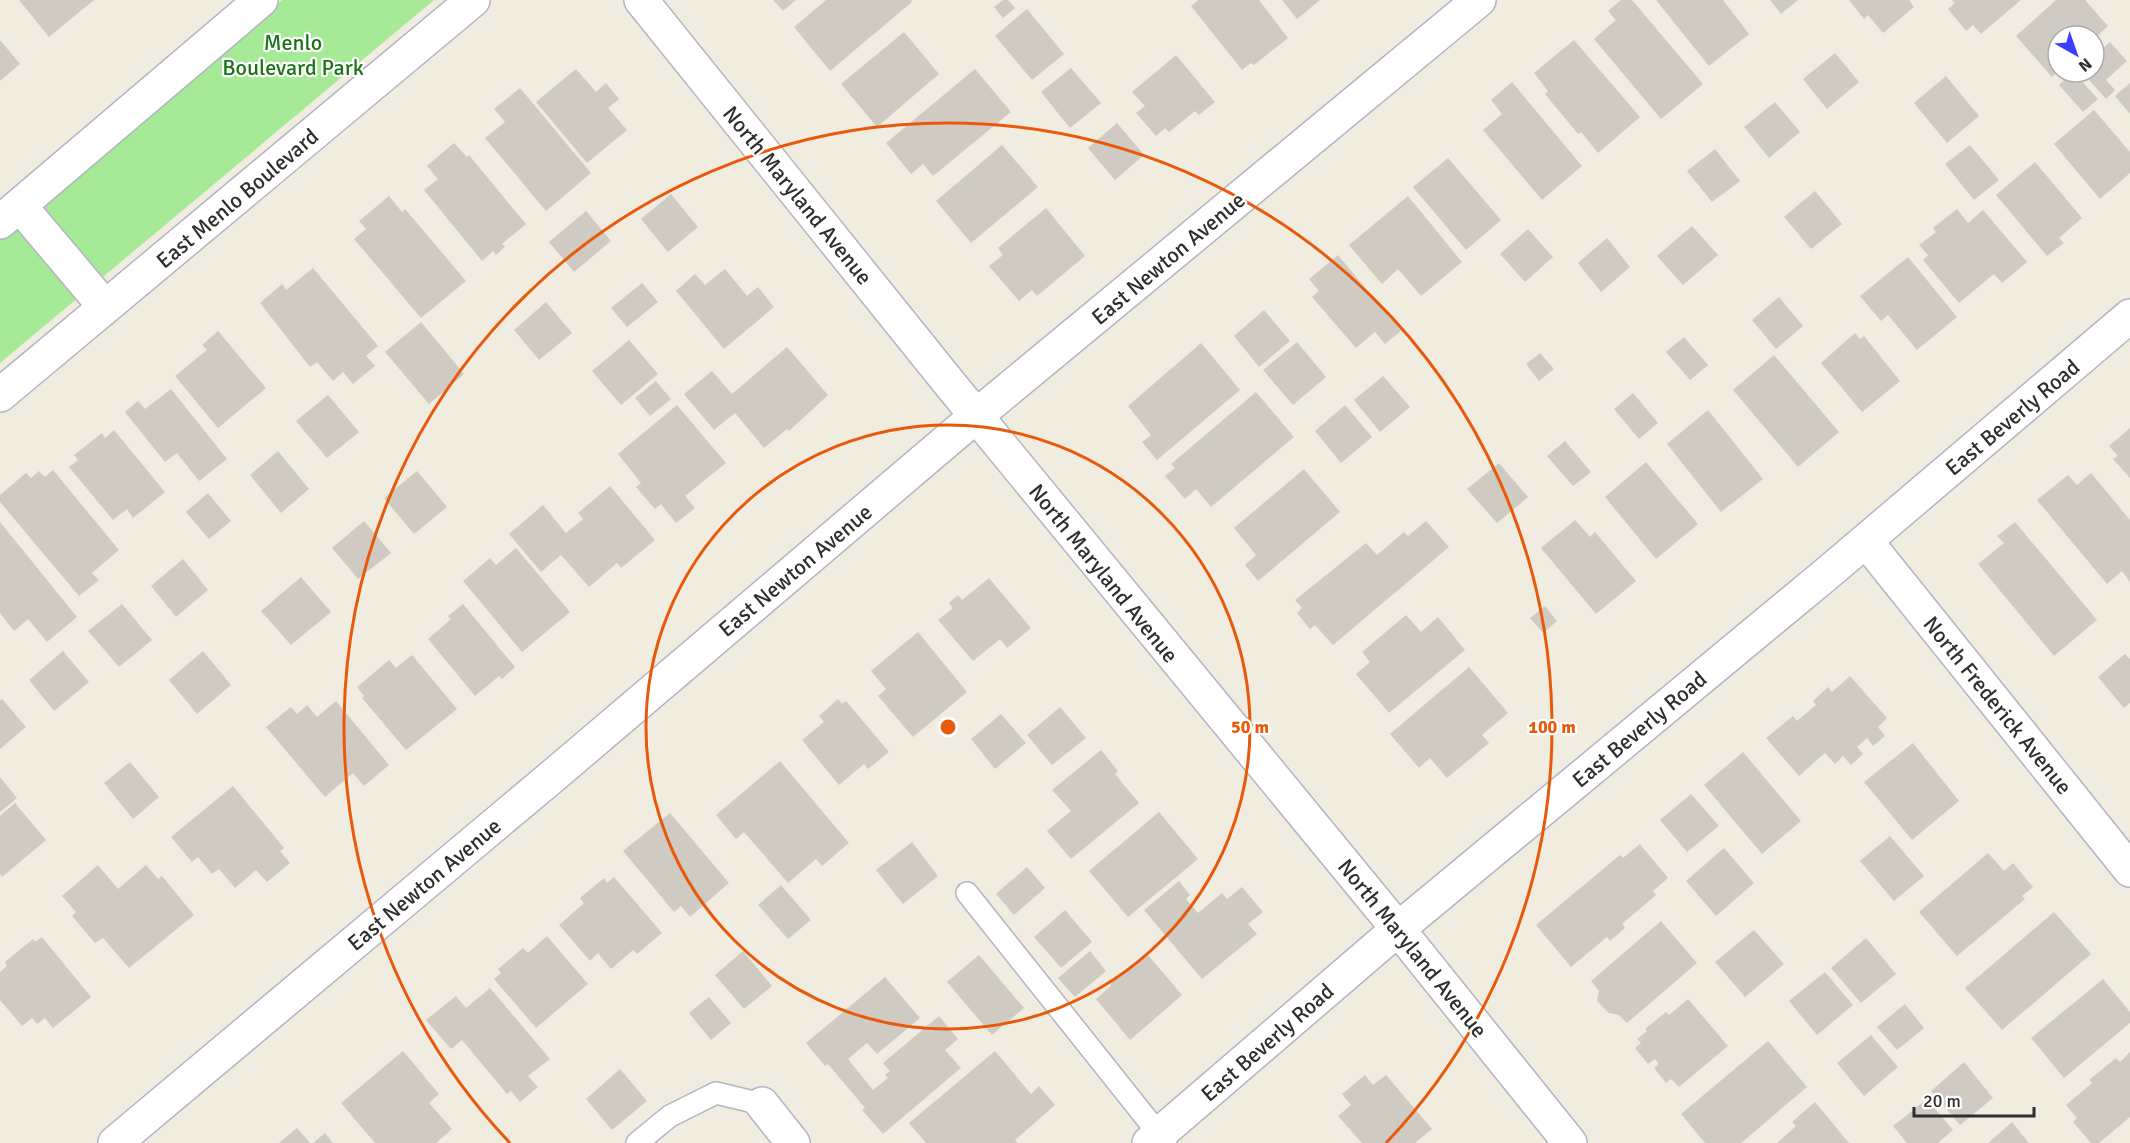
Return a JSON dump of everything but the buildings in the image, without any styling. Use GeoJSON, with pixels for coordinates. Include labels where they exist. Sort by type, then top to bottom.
{"type":"FeatureCollection","features":[{"type":"Feature","properties":{"kind":"street"},"geometry":{"type":"LineString","coordinates":[[105,307],[10,214],[261,0]]}},
{"type":"Feature","properties":{"kind":"street","name":"East Menlo Boulevard"},"geometry":{"type":"LineString","coordinates":[[0,395],[473,0]]}},
{"type":"Feature","properties":{"kind":"street","name":"North Maryland Avenue"},"geometry":{"type":"LineString","coordinates":[[642,0],[976,416],[1398,929],[1570,1143]]}},
{"type":"Feature","properties":{"kind":"street","name":"East Newton Avenue"},"geometry":{"type":"LineString","coordinates":[[115,1143],[554,775],[976,416],[1479,0]]}},
{"type":"Feature","properties":{"kind":"street","name":"East Beverly Road"},"geometry":{"type":"LineString","coordinates":[[1159,1140],[1398,929],[1866,541],[2130,316]]}},
{"type":"Feature","properties":{"kind":"street","name":"North Frederick Avenue"},"geometry":{"type":"LineString","coordinates":[[1866,541],[2130,870]]}},
{"type":"Feature","properties":{"kind":"street"},"geometry":{"type":"LineString","coordinates":[[762,1104],[793,1143]]}},
{"type":"Feature","properties":{"kind":"lane"},"geometry":{"type":"LineString","coordinates":[[967,893],[1159,1140]]}},
{"type":"Feature","properties":{"kind":"lane"},"geometry":{"type":"LineString","coordinates":[[637,1143],[670,1116],[716,1093],[762,1104]]}},
{"type":"Feature","properties":{"kind":"green space","name":"Menlo Boulevard Park"},"geometry":{"type":"Polygon","coordinates":[[[282,0],[434,0],[0,363],[0,238],[282,0]]]}}]}
